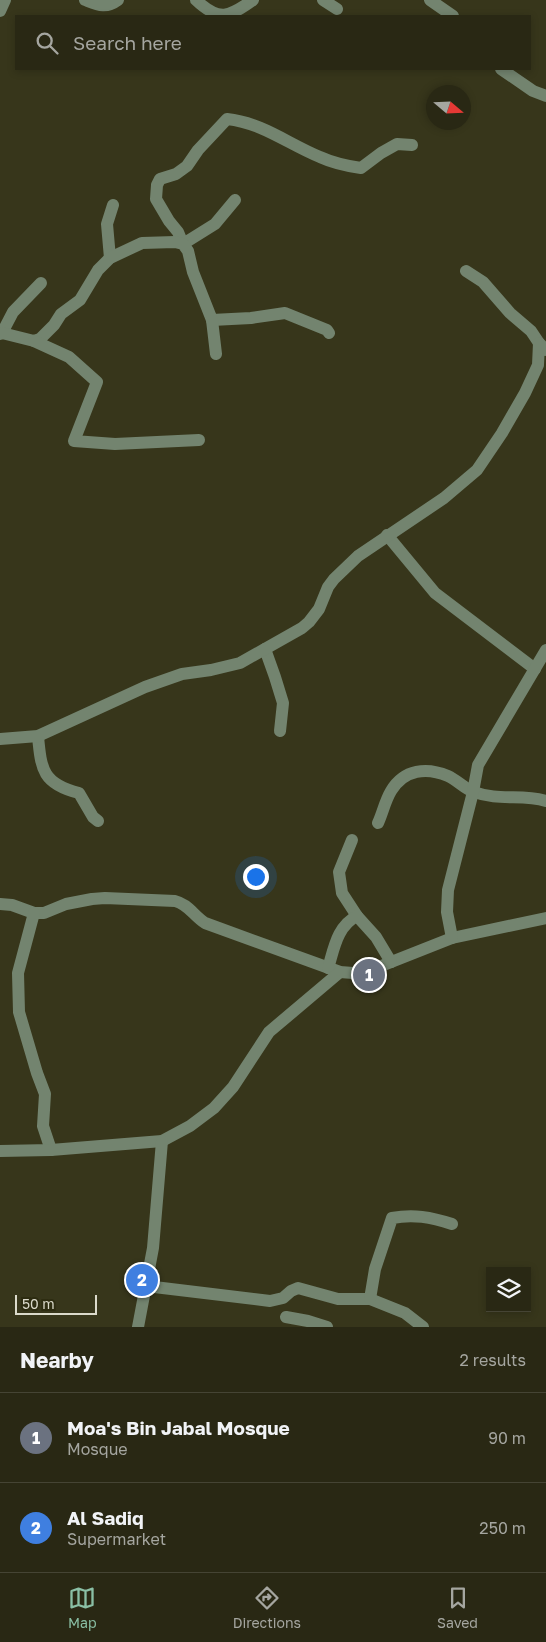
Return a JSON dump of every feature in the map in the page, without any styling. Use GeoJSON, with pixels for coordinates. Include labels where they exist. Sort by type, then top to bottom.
{"type":"FeatureCollection","features":[{"type":"Feature","properties":{"kind":"street"},"geometry":{"type":"LineString","coordinates":[[0,11],[5,0]]}},
{"type":"Feature","properties":{"kind":"street"},"geometry":{"type":"LineString","coordinates":[[85,0],[104,7],[118,0]]}},
{"type":"Feature","properties":{"kind":"street"},"geometry":{"type":"LineString","coordinates":[[196,0],[207,10],[222,15],[228,15],[253,0]]}},
{"type":"Feature","properties":{"kind":"street"},"geometry":{"type":"LineString","coordinates":[[322,0],[337,9]]}},
{"type":"Feature","properties":{"kind":"street"},"geometry":{"type":"LineString","coordinates":[[430,0],[452,15]]}},
{"type":"Feature","properties":{"kind":"street"},"geometry":{"type":"LineString","coordinates":[[502,70],[533,91],[546,96]]}},
{"type":"Feature","properties":{"kind":"street"},"geometry":{"type":"LineString","coordinates":[[216,354],[212,320],[193,272],[188,251],[156,199],[157,185],[160,180],[176,174],[187,166],[198,150],[227,120],[244,121],[269,131],[320,157],[344,165],[361,168],[397,144],[412,145]]}},
{"type":"Feature","properties":{"kind":"street"},"geometry":{"type":"LineString","coordinates":[[34,341],[40,339],[54,325],[64,310],[80,300],[98,270],[110,258],[142,243],[175,242],[182,244],[215,224],[236,200]]}},
{"type":"Feature","properties":{"kind":"street"},"geometry":{"type":"LineString","coordinates":[[110,258],[107,224],[113,205]]}},
{"type":"Feature","properties":{"kind":"street"},"geometry":{"type":"LineString","coordinates":[[0,739],[38,736],[145,687],[182,674],[240,663],[265,649],[309,622],[319,609],[328,587],[358,556],[444,498],[477,470],[502,433],[525,393],[538,365],[542,350],[531,331],[510,314],[484,282],[466,272]]}},
{"type":"Feature","properties":{"kind":"street"},"geometry":{"type":"LineString","coordinates":[[41,283],[13,312],[1,334],[34,341],[69,357],[97,382],[74,441],[115,444],[199,440]]}},
{"type":"Feature","properties":{"kind":"street"},"geometry":{"type":"LineString","coordinates":[[212,320],[251,318],[285,313],[327,330],[329,333]]}},
{"type":"Feature","properties":{"kind":"street"},"geometry":{"type":"LineString","coordinates":[[387,535],[435,593],[535,669]]}},
{"type":"Feature","properties":{"kind":"street"},"geometry":{"type":"LineString","coordinates":[[265,649],[283,703],[280,731]]}},
{"type":"Feature","properties":{"kind":"street"},"geometry":{"type":"LineString","coordinates":[[452,938],[447,912],[448,890],[474,792],[478,765],[546,650]]}},
{"type":"Feature","properties":{"kind":"street"},"geometry":{"type":"LineString","coordinates":[[38,736],[45,774],[53,783],[67,790],[79,793],[93,817],[98,821]]}},
{"type":"Feature","properties":{"kind":"street"},"geometry":{"type":"LineString","coordinates":[[378,822],[392,789],[405,777],[417,771],[429,770],[444,774],[474,792],[498,797],[533,797],[546,801]]}},
{"type":"Feature","properties":{"kind":"street"},"geometry":{"type":"LineString","coordinates":[[352,840],[339,872],[342,893],[356,916],[376,937],[391,962]]}},
{"type":"Feature","properties":{"kind":"street"},"geometry":{"type":"LineString","coordinates":[[0,904],[34,913],[44,913],[66,904],[92,899],[182,902],[205,923],[334,970],[362,972],[452,938],[546,918]]}},
{"type":"Feature","properties":{"kind":"street"},"geometry":{"type":"LineString","coordinates":[[34,913],[18,974],[19,1012],[36,1073],[45,1094],[43,1126],[51,1150]]}},
{"type":"Feature","properties":{"kind":"street"},"geometry":{"type":"LineString","coordinates":[[0,1151],[51,1150],[162,1141],[190,1126],[214,1108],[234,1087],[269,1032],[334,970],[341,930],[347,921],[356,916]]}},
{"type":"Feature","properties":{"kind":"street"},"geometry":{"type":"LineString","coordinates":[[138,1327],[153,1248],[162,1141]]}},
{"type":"Feature","properties":{"kind":"street"},"geometry":{"type":"LineString","coordinates":[[370,1299],[375,1269],[392,1218],[406,1215],[431,1217],[452,1224]]}},
{"type":"Feature","properties":{"kind":"street"},"geometry":{"type":"LineString","coordinates":[[146,1286],[270,1301],[283,1298],[298,1288],[338,1299],[370,1299],[405,1313],[423,1327]]}},
{"type":"Feature","properties":{"kind":"street"},"geometry":{"type":"LineString","coordinates":[[283,1298],[287,1322],[308,1320],[327,1327]]}},
{"type":"Feature","properties":{"kind":"place","name":"Moa's Bin Jabal Mosque"},"geometry":{"type":"Point","coordinates":[369,975]}},
{"type":"Feature","properties":{"kind":"place","name":"Al Sadiq"},"geometry":{"type":"Point","coordinates":[142,1280]}}]}
